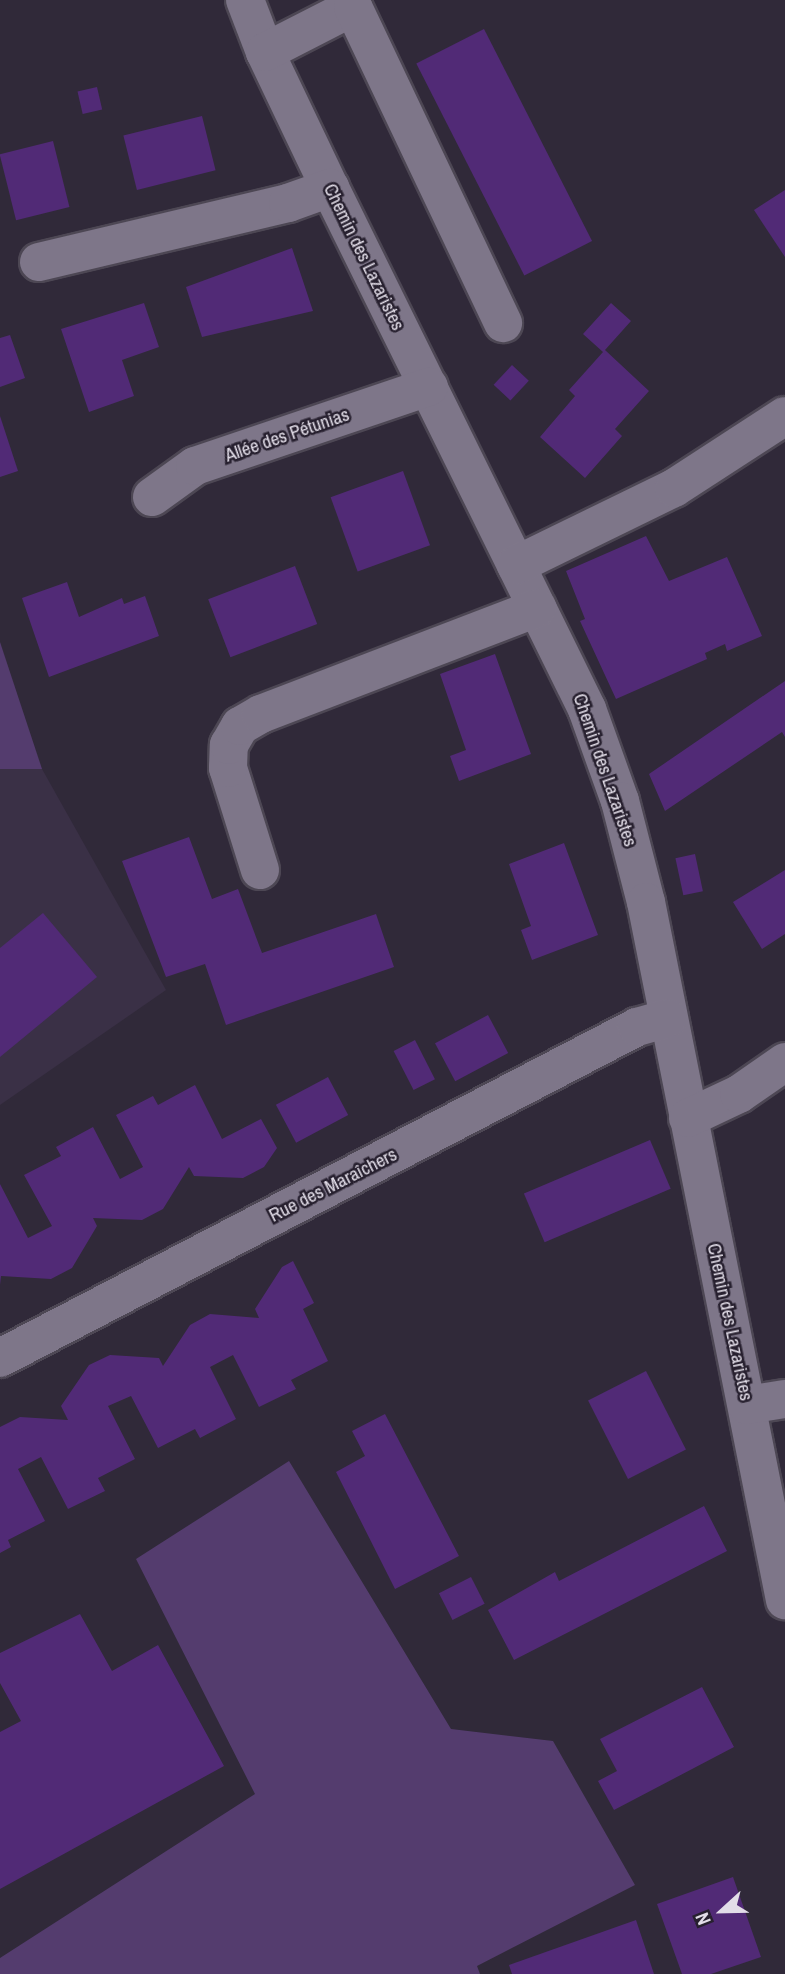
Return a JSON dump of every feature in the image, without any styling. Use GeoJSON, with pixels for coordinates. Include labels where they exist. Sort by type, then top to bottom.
{"type":"FeatureCollection","features":[{"type":"Feature","properties":{"kind":"street","name":"Chemin des Lazaristes"},"geometry":{"type":"LineString","coordinates":[[245,0],[265,51],[330,188],[587,709],[620,802],[646,902],[785,1600]]}},
{"type":"Feature","properties":{"kind":"street"},"geometry":{"type":"LineString","coordinates":[[265,51],[353,4],[503,323]]}},
{"type":"Feature","properties":{"kind":"street"},"geometry":{"type":"LineString","coordinates":[[39,262],[288,203],[330,188]]}},
{"type":"Feature","properties":{"kind":"street","name":"Allée des Pétunias"},"geometry":{"type":"LineString","coordinates":[[152,497],[195,466],[429,387]]}},
{"type":"Feature","properties":{"kind":"street"},"geometry":{"type":"LineString","coordinates":[[516,565],[674,488],[785,416]]}},
{"type":"Feature","properties":{"kind":"street"},"geometry":{"type":"LineString","coordinates":[[260,870],[228,768],[229,745],[240,726],[261,714],[537,608]]}},
{"type":"Feature","properties":{"kind":"street","name":"Rue des Maraîchers"},"geometry":{"type":"LineString","coordinates":[[0,1358],[637,1027],[668,1018]]}},
{"type":"Feature","properties":{"kind":"street"},"geometry":{"type":"LineString","coordinates":[[688,1118],[739,1094],[785,1062]]}},
{"type":"Feature","properties":{"kind":"street"},"geometry":{"type":"LineString","coordinates":[[747,1405],[785,1399]]}},
{"type":"Feature","properties":{"kind":"shaded area"},"geometry":{"type":"Polygon","coordinates":[[[0,642],[42,769],[0,769],[0,642]]]}},
{"type":"Feature","properties":{"kind":"shaded area"},"geometry":{"type":"Polygon","coordinates":[[[0,769],[42,769],[166,990],[0,1105],[0,769]]]}},
{"type":"Feature","properties":{"kind":"shaded area"},"geometry":{"type":"Polygon","coordinates":[[[289,1461],[451,1729],[553,1741],[635,1885],[477,1966],[480,1974],[0,1974],[0,1958],[255,1794],[136,1559],[289,1461]]]}},
{"type":"Feature","properties":{"kind":"building"},"geometry":{"type":"Polygon","coordinates":[[[484,29],[592,241],[524,276],[416,64],[484,29]]]}},
{"type":"Feature","properties":{"kind":"building"},"geometry":{"type":"Polygon","coordinates":[[[97,87],[102,109],[83,114],[78,91],[97,87]]]}},
{"type":"Feature","properties":{"kind":"building"},"geometry":{"type":"Polygon","coordinates":[[[202,116],[216,170],[137,190],[123,136],[202,116]]]}},
{"type":"Feature","properties":{"kind":"building"},"geometry":{"type":"Polygon","coordinates":[[[53,141],[69,207],[16,220],[0,154],[53,141]]]}},
{"type":"Feature","properties":{"kind":"building"},"geometry":{"type":"Polygon","coordinates":[[[785,190],[785,257],[754,210],[785,190]]]}},
{"type":"Feature","properties":{"kind":"building"},"geometry":{"type":"Polygon","coordinates":[[[292,248],[313,311],[202,337],[186,287],[292,248]]]}},
{"type":"Feature","properties":{"kind":"building"},"geometry":{"type":"Polygon","coordinates":[[[144,303],[159,347],[122,360],[134,396],[89,412],[61,329],[144,303]]]}},
{"type":"Feature","properties":{"kind":"building"},"geometry":{"type":"Polygon","coordinates":[[[611,303],[631,321],[605,350],[649,391],[615,429],[622,436],[585,478],[540,437],[575,396],[569,390],[603,352],[583,334],[611,303]]]}},
{"type":"Feature","properties":{"kind":"building"},"geometry":{"type":"Polygon","coordinates":[[[10,335],[25,378],[0,387],[0,338],[10,335]]]}},
{"type":"Feature","properties":{"kind":"building"},"geometry":{"type":"Polygon","coordinates":[[[512,365],[529,381],[510,400],[494,385],[512,365]]]}},
{"type":"Feature","properties":{"kind":"building"},"geometry":{"type":"Polygon","coordinates":[[[0,416],[18,471],[0,477],[0,416]]]}},
{"type":"Feature","properties":{"kind":"building"},"geometry":{"type":"Polygon","coordinates":[[[403,471],[430,545],[358,572],[331,497],[403,471]]]}},
{"type":"Feature","properties":{"kind":"building"},"geometry":{"type":"Polygon","coordinates":[[[646,536],[669,581],[727,557],[762,636],[727,651],[725,644],[705,653],[707,659],[616,699],[580,621],[585,619],[566,571],[646,536]]]}},
{"type":"Feature","properties":{"kind":"building"},"geometry":{"type":"Polygon","coordinates":[[[295,566],[317,624],[230,657],[208,599],[295,566]]]}},
{"type":"Feature","properties":{"kind":"building"},"geometry":{"type":"Polygon","coordinates":[[[67,582],[79,617],[122,598],[124,604],[145,596],[159,636],[49,677],[22,598],[67,582]]]}},
{"type":"Feature","properties":{"kind":"building"},"geometry":{"type":"Polygon","coordinates":[[[495,654],[531,754],[459,781],[450,756],[466,750],[440,674],[495,654]]]}},
{"type":"Feature","properties":{"kind":"building"},"geometry":{"type":"Polygon","coordinates":[[[785,681],[785,737],[782,732],[665,811],[649,774],[785,681]]]}},
{"type":"Feature","properties":{"kind":"building"},"geometry":{"type":"Polygon","coordinates":[[[189,837],[212,899],[238,889],[262,953],[376,914],[394,967],[226,1025],[205,964],[166,977],[122,861],[189,837]]]}},
{"type":"Feature","properties":{"kind":"building"},"geometry":{"type":"Polygon","coordinates":[[[564,843],[598,935],[532,960],[521,930],[531,926],[509,864],[564,843]]]}},
{"type":"Feature","properties":{"kind":"building"},"geometry":{"type":"Polygon","coordinates":[[[695,854],[703,891],[683,895],[675,858],[695,854]]]}},
{"type":"Feature","properties":{"kind":"building"},"geometry":{"type":"Polygon","coordinates":[[[785,870],[785,934],[762,949],[733,902],[785,870]]]}},
{"type":"Feature","properties":{"kind":"building"},"geometry":{"type":"Polygon","coordinates":[[[43,913],[97,977],[0,1057],[0,948],[43,913]]]}},
{"type":"Feature","properties":{"kind":"building"},"geometry":{"type":"Polygon","coordinates":[[[488,1015],[508,1053],[455,1081],[435,1043],[488,1015]]]}},
{"type":"Feature","properties":{"kind":"building"},"geometry":{"type":"Polygon","coordinates":[[[415,1040],[435,1079],[414,1090],[394,1051],[415,1040]]]}},
{"type":"Feature","properties":{"kind":"building"},"geometry":{"type":"Polygon","coordinates":[[[328,1077],[348,1115],[296,1143],[276,1105],[328,1077]]]}},
{"type":"Feature","properties":{"kind":"building"},"geometry":{"type":"Polygon","coordinates":[[[195,1085],[222,1139],[261,1119],[277,1148],[264,1167],[243,1178],[194,1176],[189,1167],[163,1209],[142,1220],[93,1218],[97,1226],[72,1268],[51,1279],[1,1276],[0,1285],[0,1184],[28,1238],[52,1226],[24,1175],[61,1156],[56,1147],[93,1127],[120,1179],[143,1167],[116,1115],[153,1096],[158,1105],[195,1085]]]}},
{"type":"Feature","properties":{"kind":"building"},"geometry":{"type":"Polygon","coordinates":[[[650,1140],[671,1189],[545,1242],[524,1194],[650,1140]]]}},
{"type":"Feature","properties":{"kind":"building"},"geometry":{"type":"Polygon","coordinates":[[[293,1261],[314,1303],[303,1309],[328,1361],[291,1380],[296,1389],[259,1407],[233,1355],[210,1367],[236,1419],[200,1438],[195,1429],[158,1448],[131,1396],[108,1406],[135,1459],[98,1478],[105,1491],[68,1509],[41,1457],[18,1469],[45,1521],[8,1540],[11,1547],[0,1553],[0,1427],[20,1417],[68,1420],[61,1406],[89,1365],[110,1355],[159,1358],[163,1366],[190,1325],[210,1314],[259,1318],[255,1309],[282,1267],[293,1261]]]}},
{"type":"Feature","properties":{"kind":"building"},"geometry":{"type":"Polygon","coordinates":[[[646,1371],[686,1449],[628,1479],[588,1401],[646,1371]]]}},
{"type":"Feature","properties":{"kind":"building"},"geometry":{"type":"Polygon","coordinates":[[[385,1414],[459,1556],[395,1589],[336,1472],[365,1456],[352,1431],[385,1414]]]}},
{"type":"Feature","properties":{"kind":"building"},"geometry":{"type":"Polygon","coordinates":[[[704,1506],[727,1551],[514,1660],[488,1610],[555,1572],[559,1581],[704,1506]]]}},
{"type":"Feature","properties":{"kind":"building"},"geometry":{"type":"Polygon","coordinates":[[[471,1577],[485,1604],[453,1620],[439,1593],[471,1577]]]}},
{"type":"Feature","properties":{"kind":"building"},"geometry":{"type":"Polygon","coordinates":[[[80,1614],[112,1671],[158,1645],[224,1766],[0,1889],[0,1732],[21,1721],[0,1683],[0,1653],[80,1614]]]}},
{"type":"Feature","properties":{"kind":"building"},"geometry":{"type":"Polygon","coordinates":[[[702,1687],[734,1747],[614,1810],[598,1781],[617,1771],[600,1739],[702,1687]]]}},
{"type":"Feature","properties":{"kind":"building"},"geometry":{"type":"Polygon","coordinates":[[[733,1877],[761,1957],[711,1974],[682,1974],[657,1904],[733,1877]]]}},
{"type":"Feature","properties":{"kind":"building"},"geometry":{"type":"Polygon","coordinates":[[[636,1920],[654,1974],[512,1974],[509,1965],[636,1920]]]}}]}
